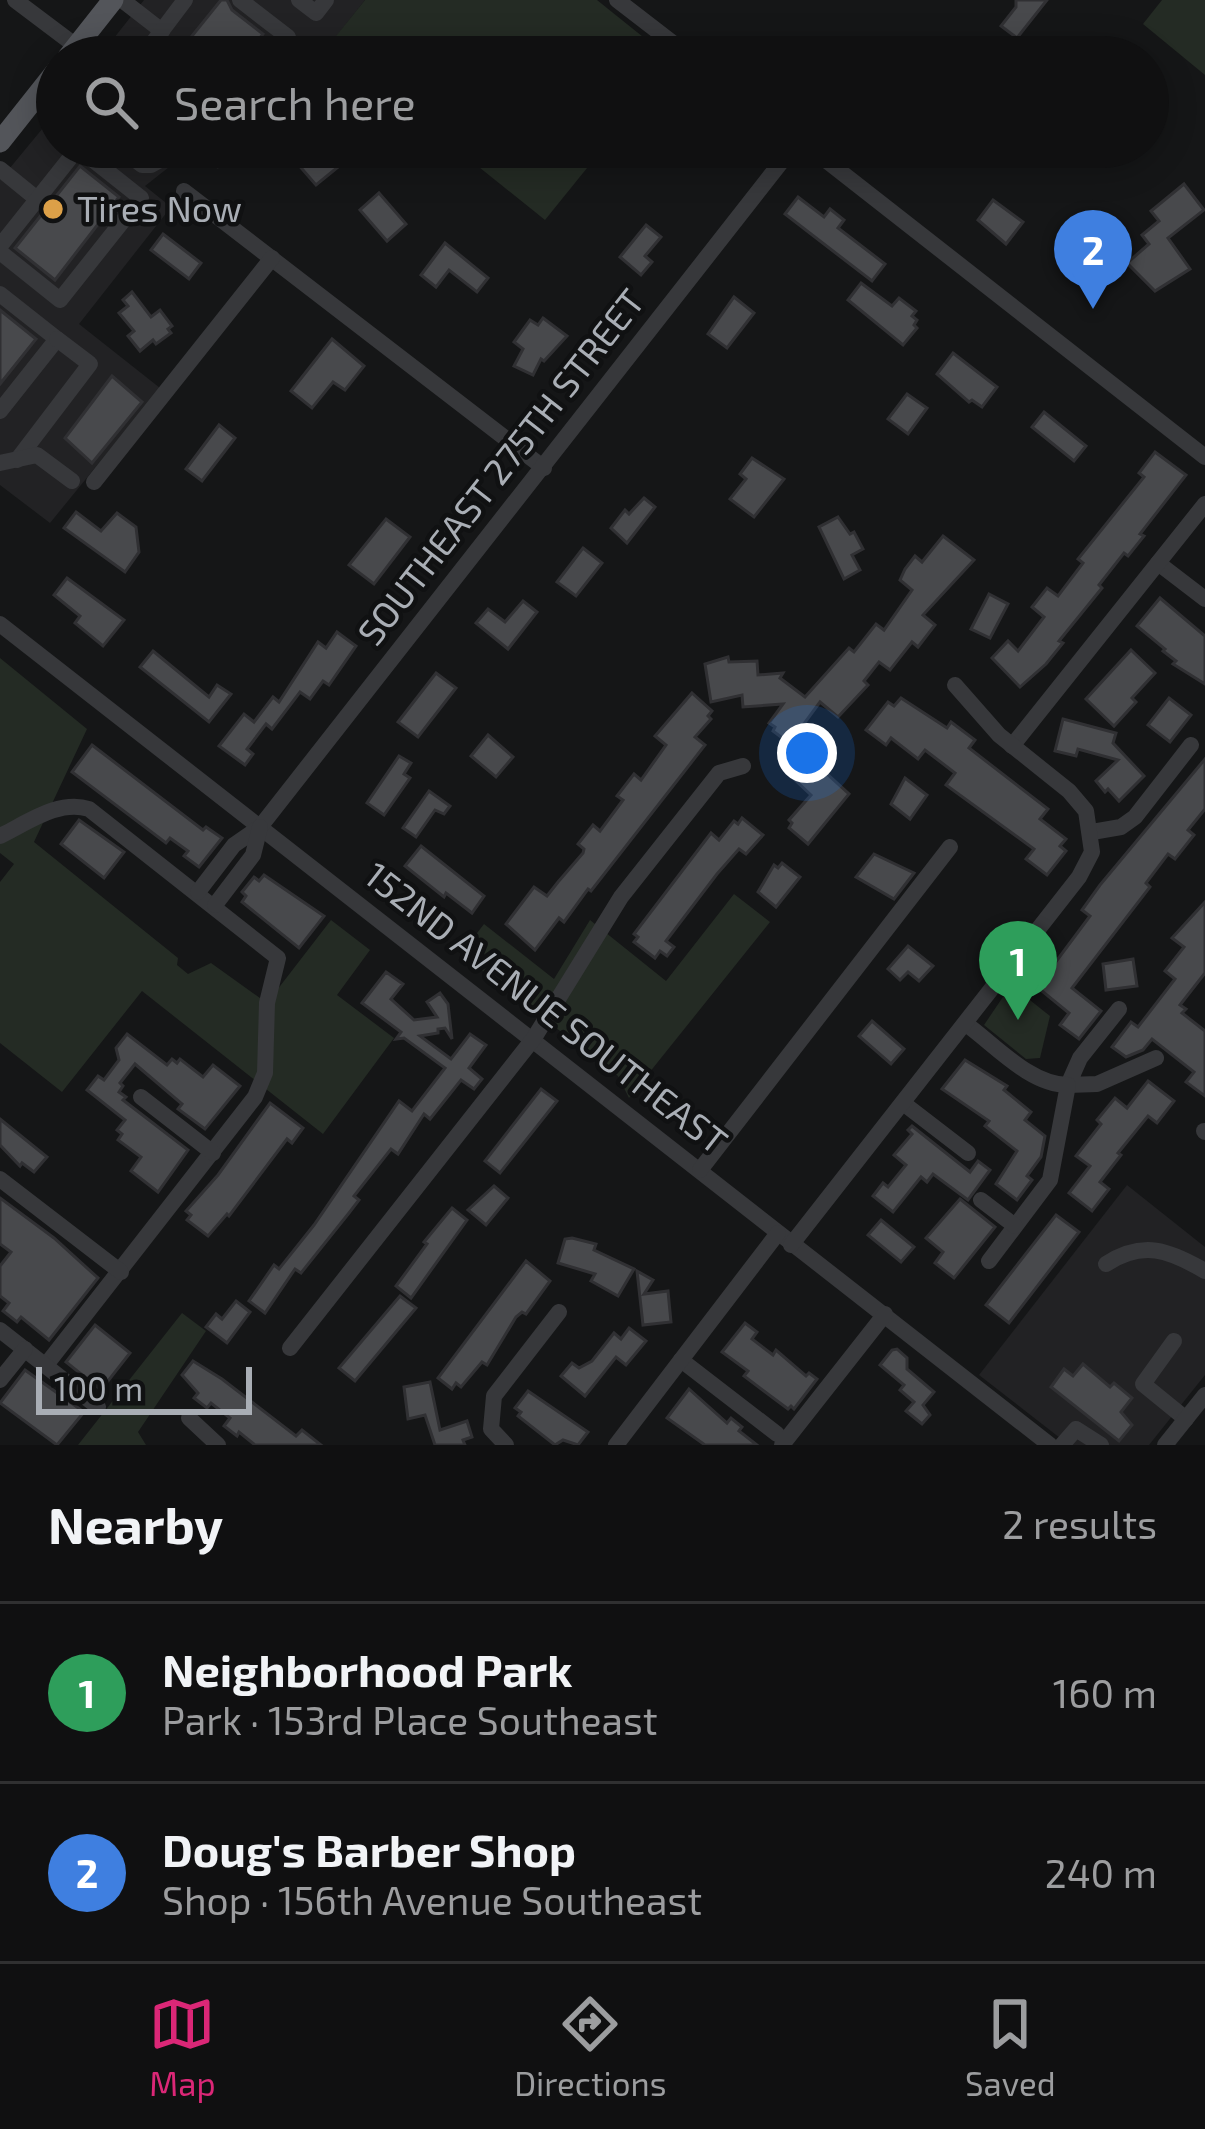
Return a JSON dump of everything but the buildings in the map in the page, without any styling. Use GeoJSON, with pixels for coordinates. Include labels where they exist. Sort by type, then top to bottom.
{"type":"FeatureCollection","features":[{"type":"Feature","properties":{"kind":"main road"},"geometry":{"type":"LineString","coordinates":[[85,36],[113,0]]}},
{"type":"Feature","properties":{"kind":"main road"},"geometry":{"type":"LineString","coordinates":[[0,142],[36,97]]}},
{"type":"Feature","properties":{"kind":"street"},"geometry":{"type":"LineString","coordinates":[[14,0],[54,36]]}},
{"type":"Feature","properties":{"kind":"street"},"geometry":{"type":"LineString","coordinates":[[122,0],[162,31]]}},
{"type":"Feature","properties":{"kind":"street"},"geometry":{"type":"LineString","coordinates":[[158,36],[185,0]]}},
{"type":"Feature","properties":{"kind":"street"},"geometry":{"type":"LineString","coordinates":[[240,0],[285,36]]}},
{"type":"Feature","properties":{"kind":"street"},"geometry":{"type":"LineString","coordinates":[[299,0],[316,13],[326,0]]}},
{"type":"Feature","properties":{"kind":"street"},"geometry":{"type":"LineString","coordinates":[[617,0],[664,36]]}},
{"type":"Feature","properties":{"kind":"street"},"geometry":{"type":"LineString","coordinates":[[62,168],[0,249],[60,300],[141,198],[103,168]]}},
{"type":"Feature","properties":{"kind":"street","name":"SOUTHEAST 275TH STREET"},"geometry":{"type":"LineString","coordinates":[[198,892],[234,845],[260,827],[776,168]]}},
{"type":"Feature","properties":{"kind":"street"},"geometry":{"type":"LineString","coordinates":[[836,168],[1205,457]]}},
{"type":"Feature","properties":{"kind":"street"},"geometry":{"type":"LineString","coordinates":[[0,169],[38,199]]}},
{"type":"Feature","properties":{"kind":"street"},"geometry":{"type":"LineString","coordinates":[[184,191],[544,469]]}},
{"type":"Feature","properties":{"kind":"street"},"geometry":{"type":"LineString","coordinates":[[94,482],[272,258]]}},
{"type":"Feature","properties":{"kind":"street"},"geometry":{"type":"LineString","coordinates":[[0,294],[90,364],[8,461]]}},
{"type":"Feature","properties":{"kind":"street"},"geometry":{"type":"LineString","coordinates":[[0,412],[57,339]]}},
{"type":"Feature","properties":{"kind":"street"},"geometry":{"type":"LineString","coordinates":[[8,461],[37,455],[72,482]]}},
{"type":"Feature","properties":{"kind":"street"},"geometry":{"type":"LineString","coordinates":[[1012,746],[1205,504]]}},
{"type":"Feature","properties":{"kind":"street"},"geometry":{"type":"LineString","coordinates":[[1158,563],[1205,599]]}},
{"type":"Feature","properties":{"kind":"street","name":"152ND AVENUE SOUTHEAST"},"geometry":{"type":"LineString","coordinates":[[0,624],[1050,1445]]}},
{"type":"Feature","properties":{"kind":"street"},"geometry":{"type":"LineString","coordinates":[[616,1445],[681,1360],[904,1102],[1079,877],[1092,851],[1086,811],[1069,791],[1012,746],[955,685]]}},
{"type":"Feature","properties":{"kind":"street"},"geometry":{"type":"LineString","coordinates":[[1092,832],[1121,827],[1135,817],[1191,746]]}},
{"type":"Feature","properties":{"kind":"street"},"geometry":{"type":"LineString","coordinates":[[290,1348],[533,1038],[621,897],[719,773],[743,766]]}},
{"type":"Feature","properties":{"kind":"street"},"geometry":{"type":"LineString","coordinates":[[0,836],[61,807],[89,808],[278,958],[267,1003],[265,1073],[260,1087],[46,1365]]}},
{"type":"Feature","properties":{"kind":"street","name":"SOUTHEAST 275TH STREET"},"geometry":{"type":"LineString","coordinates":[[215,905],[253,855],[260,827]]}},
{"type":"Feature","properties":{"kind":"street"},"geometry":{"type":"LineString","coordinates":[[700,1170],[950,847]]}},
{"type":"Feature","properties":{"kind":"street"},"geometry":{"type":"LineString","coordinates":[[989,1261],[1050,1180],[1068,1085],[1080,1058],[1119,1009]]}},
{"type":"Feature","properties":{"kind":"street"},"geometry":{"type":"LineString","coordinates":[[966,1024],[1053,1085],[1096,1084],[1156,1058]]}},
{"type":"Feature","properties":{"kind":"street"},"geometry":{"type":"LineString","coordinates":[[142,1097],[213,1153]]}},
{"type":"Feature","properties":{"kind":"street"},"geometry":{"type":"LineString","coordinates":[[904,1102],[968,1154]]}},
{"type":"Feature","properties":{"kind":"street"},"geometry":{"type":"LineString","coordinates":[[0,1179],[121,1272]]}},
{"type":"Feature","properties":{"kind":"street"},"geometry":{"type":"LineString","coordinates":[[981,1200],[1015,1226]]}},
{"type":"Feature","properties":{"kind":"street"},"geometry":{"type":"LineString","coordinates":[[1106,1264],[1126,1251],[1148,1248],[1164,1250],[1205,1271]]}},
{"type":"Feature","properties":{"kind":"street"},"geometry":{"type":"LineString","coordinates":[[506,1445],[490,1429],[494,1396],[559,1312]]}},
{"type":"Feature","properties":{"kind":"street"},"geometry":{"type":"LineString","coordinates":[[681,1360],[779,1440],[886,1314]]}},
{"type":"Feature","properties":{"kind":"street"},"geometry":{"type":"LineString","coordinates":[[0,1330],[98,1406]]}},
{"type":"Feature","properties":{"kind":"street"},"geometry":{"type":"LineString","coordinates":[[1174,1341],[1143,1384],[1186,1419]]}},
{"type":"Feature","properties":{"kind":"street"},"geometry":{"type":"LineString","coordinates":[[0,1380],[25,1349]]}},
{"type":"Feature","properties":{"kind":"street"},"geometry":{"type":"LineString","coordinates":[[1165,1445],[1205,1395]]}},
{"type":"Feature","properties":{"kind":"street"},"geometry":{"type":"LineString","coordinates":[[189,1418],[218,1445]]}},
{"type":"Feature","properties":{"kind":"street"},"geometry":{"type":"LineString","coordinates":[[1062,1445],[1076,1429],[1102,1445]]}},
{"type":"Feature","properties":{"kind":"shaded area"},"geometry":{"type":"Polygon","coordinates":[[[144,0],[365,0],[337,36],[116,36],[144,0]]]}},
{"type":"Feature","properties":{"kind":"shaded area"},"geometry":{"type":"Polygon","coordinates":[[[365,0],[597,0],[642,36],[336,36],[365,0]]]}},
{"type":"Feature","properties":{"kind":"shaded area"},"geometry":{"type":"Polygon","coordinates":[[[1162,0],[1205,0],[1205,75],[1169,45],[1169,36],[1158,36],[1143,24],[1162,0]]]}},
{"type":"Feature","properties":{"kind":"shaded area"},"geometry":{"type":"Polygon","coordinates":[[[36,136],[36,168],[168,168],[145,186],[171,207],[79,324],[160,388],[50,523],[0,485],[0,180],[36,136]]]}},
{"type":"Feature","properties":{"kind":"shaded area"},"geometry":{"type":"Polygon","coordinates":[[[480,168],[587,168],[545,220],[480,168]]]}},
{"type":"Feature","properties":{"kind":"shaded area"},"geometry":{"type":"Polygon","coordinates":[[[0,658],[87,729],[34,842],[178,958],[177,965],[188,974],[211,963],[267,1003],[331,920],[370,950],[337,995],[394,1038],[323,1134],[142,991],[62,1092],[0,1043],[0,882],[14,864],[0,853],[0,658]]]}},
{"type":"Feature","properties":{"kind":"shaded area"},"geometry":{"type":"Polygon","coordinates":[[[734,894],[770,922],[629,1098],[618,1076],[461,954],[484,924],[554,979],[590,920],[666,981],[734,894]]]}},
{"type":"Feature","properties":{"kind":"shaded area"},"geometry":{"type":"Polygon","coordinates":[[[1011,985],[1050,1016],[1040,1058],[1026,1059],[984,1025],[1011,985]]]}},
{"type":"Feature","properties":{"kind":"shaded area"},"geometry":{"type":"Polygon","coordinates":[[[1127,1185],[1205,1247],[1205,1375],[1149,1445],[1069,1445],[979,1375],[1127,1185]]]}},
{"type":"Feature","properties":{"kind":"shaded area"},"geometry":{"type":"Polygon","coordinates":[[[182,1313],[206,1331],[138,1432],[146,1445],[78,1445],[182,1313]]]}},
{"type":"Feature","properties":{"kind":"place","name":"Tires Now"},"geometry":{"type":"Point","coordinates":[53,209]}},
{"type":"Feature","properties":{"kind":"place","name":"Doug's Barber Shop"},"geometry":{"type":"Point","coordinates":[1093,309]}},
{"type":"Feature","properties":{"kind":"place","name":"Neighborhood Park"},"geometry":{"type":"Point","coordinates":[1018,1020]}}]}
